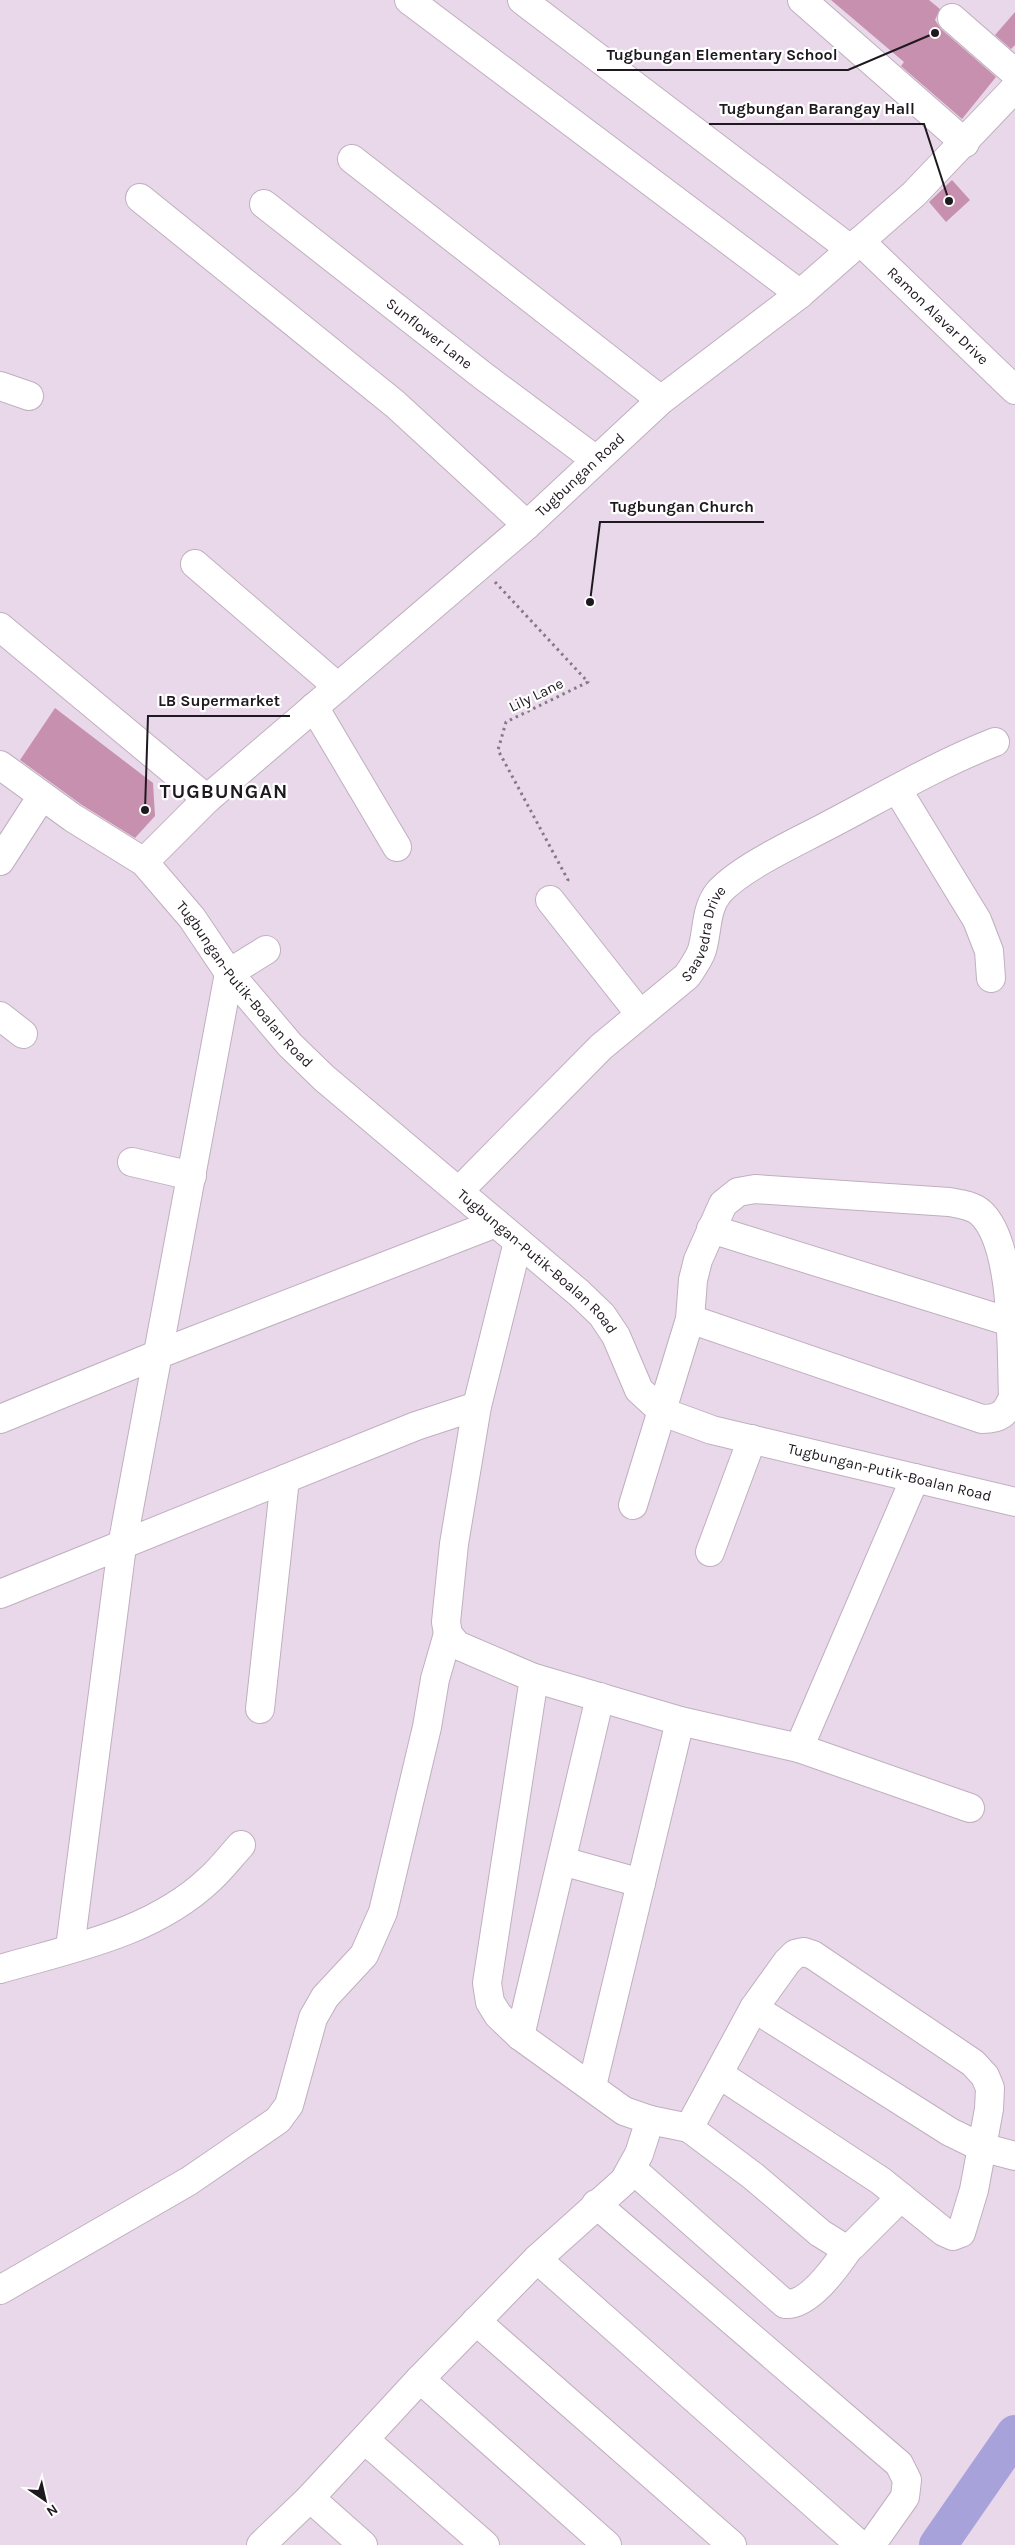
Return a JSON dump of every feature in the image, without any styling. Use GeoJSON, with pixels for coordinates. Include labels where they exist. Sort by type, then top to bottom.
{"type":"FeatureCollection","features":[{"type":"Feature","properties":{"kind":"street"},"geometry":{"type":"LineString","coordinates":[[408,0],[800,294]]}},
{"type":"Feature","properties":{"kind":"street","name":"Ramon Alavar Drive"},"geometry":{"type":"LineString","coordinates":[[522,0],[855,245],[1015,390]]}},
{"type":"Feature","properties":{"kind":"street"},"geometry":{"type":"LineString","coordinates":[[802,0],[965,143]]}},
{"type":"Feature","properties":{"kind":"street"},"geometry":{"type":"LineString","coordinates":[[952,18],[1015,73]]}},
{"type":"Feature","properties":{"kind":"street","name":"Tugbungan Road"},"geometry":{"type":"LineString","coordinates":[[144,862],[207,798],[527,525],[661,400],[800,294],[914,194],[965,143],[1015,88]]}},
{"type":"Feature","properties":{"kind":"street"},"geometry":{"type":"LineString","coordinates":[[352,160],[661,400]]}},
{"type":"Feature","properties":{"kind":"street"},"geometry":{"type":"LineString","coordinates":[[140,198],[388,397],[527,525]]}},
{"type":"Feature","properties":{"kind":"street","name":"Sunflower Lane"},"geometry":{"type":"LineString","coordinates":[[264,204],[482,375],[596,460]]}},
{"type":"Feature","properties":{"kind":"street"},"geometry":{"type":"LineString","coordinates":[[0,386],[29,396]]}},
{"type":"Feature","properties":{"kind":"street"},"geometry":{"type":"LineString","coordinates":[[196,564],[338,687]]}},
{"type":"Feature","properties":{"kind":"street"},"geometry":{"type":"LineString","coordinates":[[0,627],[207,798]]}},
{"type":"Feature","properties":{"kind":"street"},"geometry":{"type":"LineString","coordinates":[[314,708],[397,847]]}},
{"type":"Feature","properties":{"kind":"street","name":"Saavedra Drive"},"geometry":{"type":"LineString","coordinates":[[458,1191],[601,1047],[639,1013],[687,976],[696,964],[702,949],[711,907],[718,893],[733,880],[797,842],[897,789],[962,755],[994,742]]}},
{"type":"Feature","properties":{"kind":"street","name":"Tugbungan-Putik-Boalan Road"},"geometry":{"type":"LineString","coordinates":[[0,765],[22,790],[144,862],[192,918],[229,973],[290,1045],[324,1078],[602,1315],[616,1336],[639,1390],[662,1412],[712,1430],[1015,1502]]}},
{"type":"Feature","properties":{"kind":"street"},"geometry":{"type":"LineString","coordinates":[[897,789],[977,920],[989,951],[991,978]]}},
{"type":"Feature","properties":{"kind":"street"},"geometry":{"type":"LineString","coordinates":[[0,861],[22,790]]}},
{"type":"Feature","properties":{"kind":"street"},"geometry":{"type":"LineString","coordinates":[[550,900],[639,1013]]}},
{"type":"Feature","properties":{"kind":"street"},"geometry":{"type":"LineString","coordinates":[[70,1948],[122,1546],[229,973],[266,950]]}},
{"type":"Feature","properties":{"kind":"street"},"geometry":{"type":"LineString","coordinates":[[0,1016],[23,1034]]}},
{"type":"Feature","properties":{"kind":"street"},"geometry":{"type":"LineString","coordinates":[[132,1162],[192,1176]]}},
{"type":"Feature","properties":{"kind":"street"},"geometry":{"type":"LineString","coordinates":[[633,1505],[690,1319],[693,1280],[711,1229],[723,1204],[738,1192],[755,1189],[949,1202],[967,1205],[979,1212],[995,1232],[1004,1256],[1010,1322],[1013,1398],[1007,1411],[996,1419],[982,1419],[690,1319]]}},
{"type":"Feature","properties":{"kind":"street"},"geometry":{"type":"LineString","coordinates":[[0,1419],[159,1354],[496,1223]]}},
{"type":"Feature","properties":{"kind":"street"},"geometry":{"type":"LineString","coordinates":[[711,1229],[1010,1322]]}},
{"type":"Feature","properties":{"kind":"street"},"geometry":{"type":"LineString","coordinates":[[0,2290],[189,2181],[278,2120],[289,2105],[313,2018],[325,1997],[364,1955],[383,1912],[426,1727],[435,1678],[448,1634],[446,1622],[454,1544],[477,1406],[518,1242]]}},
{"type":"Feature","properties":{"kind":"street"},"geometry":{"type":"LineString","coordinates":[[0,1594],[416,1426],[477,1406]]}},
{"type":"Feature","properties":{"kind":"street"},"geometry":{"type":"LineString","coordinates":[[710,1552],[752,1439]]}},
{"type":"Feature","properties":{"kind":"street"},"geometry":{"type":"LineString","coordinates":[[799,1748],[915,1478]]}},
{"type":"Feature","properties":{"kind":"street"},"geometry":{"type":"LineString","coordinates":[[260,1709],[285,1479]]}},
{"type":"Feature","properties":{"kind":"street"},"geometry":{"type":"LineString","coordinates":[[448,1634],[457,1645],[534,1678],[680,1721],[799,1748],[970,1808]]}},
{"type":"Feature","properties":{"kind":"street"},"geometry":{"type":"LineString","coordinates":[[534,1678],[487,1984],[490,2002],[498,2014],[520,2036],[592,2086],[624,2111],[650,2120],[689,2128],[753,2176],[820,2233],[849,2248]]}},
{"type":"Feature","properties":{"kind":"street"},"geometry":{"type":"LineString","coordinates":[[520,2036],[600,1697]]}},
{"type":"Feature","properties":{"kind":"street"},"geometry":{"type":"LineString","coordinates":[[592,2086],[680,1721]]}},
{"type":"Feature","properties":{"kind":"street"},"geometry":{"type":"LineString","coordinates":[[0,1969],[120,1934],[173,1907],[210,1880],[241,1845]]}},
{"type":"Feature","properties":{"kind":"street"},"geometry":{"type":"LineString","coordinates":[[562,1861],[641,1883]]}},
{"type":"Feature","properties":{"kind":"street"},"geometry":{"type":"LineString","coordinates":[[689,2128],[754,2008],[787,1962],[795,1954],[804,1952],[813,1955],[973,2063],[985,2076],[990,2088],[989,2109],[968,2216],[959,2236],[944,2232],[882,2181],[719,2074]]}},
{"type":"Feature","properties":{"kind":"street"},"geometry":{"type":"LineString","coordinates":[[754,2008],[950,2132],[981,2147],[1015,2156]]}},
{"type":"Feature","properties":{"kind":"street"},"geometry":{"type":"LineString","coordinates":[[261,2545],[310,2498],[420,2379],[537,2259],[596,2204],[617,2188],[632,2169],[650,2120]]}},
{"type":"Feature","properties":{"kind":"street"},"geometry":{"type":"LineString","coordinates":[[632,2169],[785,2304],[795,2305],[807,2297],[836,2267],[849,2248],[901,2197]]}},
{"type":"Feature","properties":{"kind":"street"},"geometry":{"type":"LineString","coordinates":[[596,2204],[899,2464],[907,2480],[905,2497],[871,2545]]}},
{"type":"Feature","properties":{"kind":"street"},"geometry":{"type":"LineString","coordinates":[[537,2259],[860,2545]]}},
{"type":"Feature","properties":{"kind":"street"},"geometry":{"type":"LineString","coordinates":[[476,2321],[732,2545]]}},
{"type":"Feature","properties":{"kind":"street"},"geometry":{"type":"LineString","coordinates":[[420,2379],[607,2545]]}},
{"type":"Feature","properties":{"kind":"street"},"geometry":{"type":"LineString","coordinates":[[365,2440],[485,2545]]}},
{"type":"Feature","properties":{"kind":"street"},"geometry":{"type":"LineString","coordinates":[[310,2498],[363,2545]]}},
{"type":"Feature","properties":{"kind":"path","name":"Lily Lane"},"geometry":{"type":"LineString","coordinates":[[480,565],[588,682],[506,722],[498,750],[568,880],[550,900]]}},
{"type":"Feature","properties":{"kind":"building"},"geometry":{"type":"Polygon","coordinates":[[[831,0],[929,0],[940,9],[935,20],[941,29],[996,77],[962,119],[901,66],[904,62],[831,0]]]}},
{"type":"Feature","properties":{"kind":"building"},"geometry":{"type":"Polygon","coordinates":[[[1015,12],[1015,45],[1011,49],[995,35],[1015,12]]]}},
{"type":"Feature","properties":{"kind":"building"},"geometry":{"type":"Polygon","coordinates":[[[952,180],[970,200],[946,222],[929,202],[952,180]]]}},
{"type":"Feature","properties":{"kind":"building"},"geometry":{"type":"Polygon","coordinates":[[[55,708],[153,783],[155,816],[135,838],[82,805],[20,760],[55,708]]]}},
{"type":"Feature","properties":{"kind":"waterway"},"geometry":{"type":"LineString","coordinates":[[938,2545],[1015,2434]]}},
{"type":"Feature","properties":{"kind":"place","name":"Tugbungan Elementary School"},"geometry":{"type":"Point","coordinates":[935,33]}},
{"type":"Feature","properties":{"kind":"place","name":"Tugbungan Barangay Hall"},"geometry":{"type":"Point","coordinates":[949,201]}},
{"type":"Feature","properties":{"kind":"place","name":"Tugbungan Church"},"geometry":{"type":"Point","coordinates":[590,602]}},
{"type":"Feature","properties":{"kind":"place","name":"LB Supermarket"},"geometry":{"type":"Point","coordinates":[145,810]}},
{"type":"Feature","properties":{"kind":"district","name":"TUGBUNGAN"},"geometry":{"type":"Point","coordinates":[224,791]}}]}
